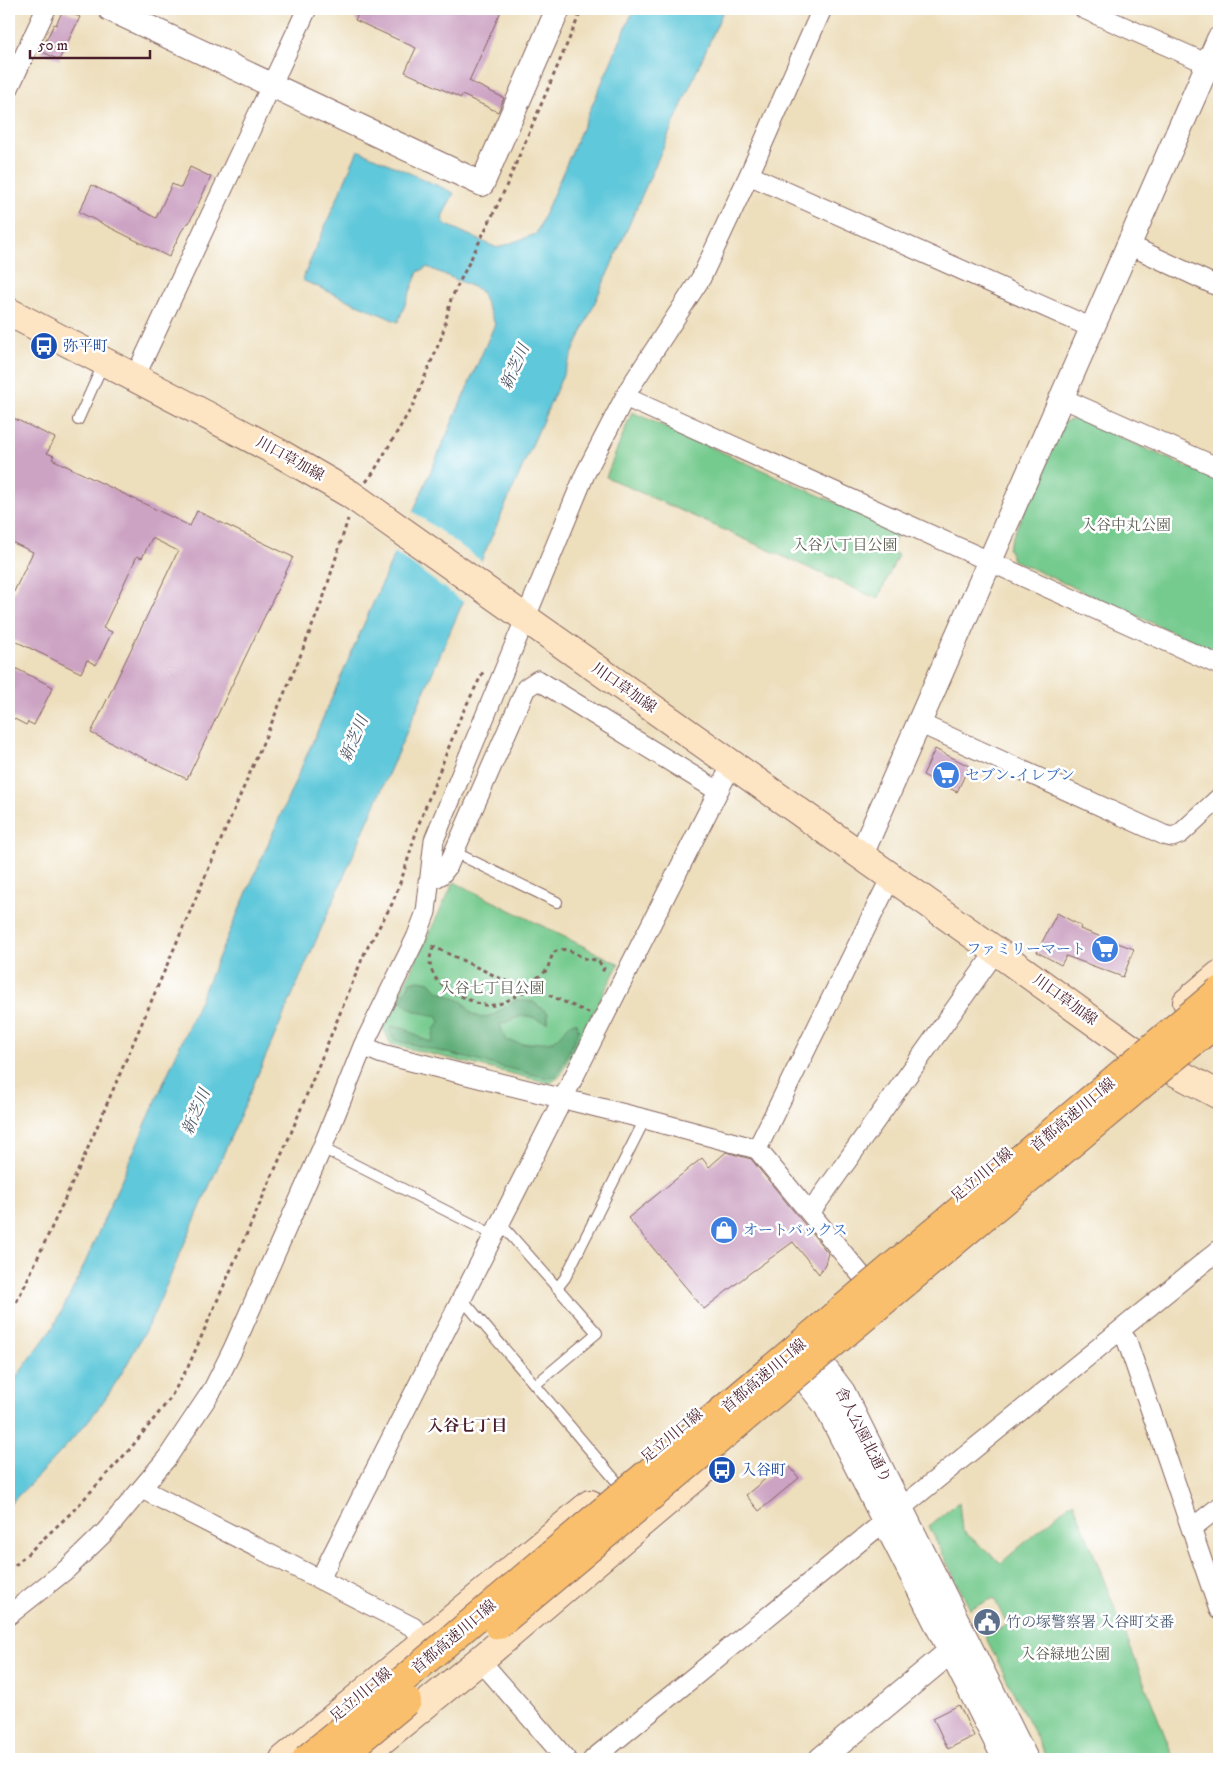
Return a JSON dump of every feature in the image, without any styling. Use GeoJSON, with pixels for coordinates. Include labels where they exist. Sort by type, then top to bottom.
{"type":"FeatureCollection","features":[{"type":"Feature","properties":{"kind":"highway","name":"首都高速川口線"},"geometry":{"type":"LineString","coordinates":[[306,1759],[413,1672],[1219,990]]}},
{"type":"Feature","properties":{"kind":"highway","name":"首都高速川口線"},"geometry":{"type":"LineString","coordinates":[[337,1759],[1219,1021]]}},
{"type":"Feature","properties":{"kind":"main road","name":"川口草加線"},"geometry":{"type":"LineString","coordinates":[[9,312],[281,454],[362,503],[1132,1049],[1219,1095]]}},
{"type":"Feature","properties":{"kind":"main road","name":"足立川口線"},"geometry":{"type":"LineString","coordinates":[[284,1759],[617,1482],[1219,975]]}},
{"type":"Feature","properties":{"kind":"main road"},"geometry":{"type":"LineString","coordinates":[[359,1759],[480,1660],[1219,1035]]}},
{"type":"Feature","properties":{"kind":"street"},"geometry":{"type":"LineString","coordinates":[[9,88],[46,9]]}},
{"type":"Feature","properties":{"kind":"street"},"geometry":{"type":"LineString","coordinates":[[110,9],[482,184],[558,9]]}},
{"type":"Feature","properties":{"kind":"street"},"geometry":{"type":"LineString","coordinates":[[135,377],[307,9]]}},
{"type":"Feature","properties":{"kind":"street"},"geometry":{"type":"LineString","coordinates":[[9,1616],[67,1569],[105,1532],[167,1458],[214,1389],[322,1148],[363,1046],[416,938],[426,912],[434,840],[516,612],[625,396],[701,278],[749,175],[822,9]]}},
{"type":"Feature","properties":{"kind":"street"},"geometry":{"type":"LineString","coordinates":[[1084,9],[1208,64]]}},
{"type":"Feature","properties":{"kind":"street"},"geometry":{"type":"LineString","coordinates":[[861,855],[1219,38]]}},
{"type":"Feature","properties":{"kind":"street"},"geometry":{"type":"LineString","coordinates":[[749,175],[1092,328]]}},
{"type":"Feature","properties":{"kind":"street"},"geometry":{"type":"LineString","coordinates":[[1129,245],[1219,286]]}},
{"type":"Feature","properties":{"kind":"street"},"geometry":{"type":"LineString","coordinates":[[625,396],[1219,665]]}},
{"type":"Feature","properties":{"kind":"street"},"geometry":{"type":"LineString","coordinates":[[1062,398],[1219,468]]}},
{"type":"Feature","properties":{"kind":"street"},"geometry":{"type":"LineString","coordinates":[[428,882],[441,875],[448,866],[526,688],[538,680],[718,791]]}},
{"type":"Feature","properties":{"kind":"street"},"geometry":{"type":"LineString","coordinates":[[919,723],[1164,835],[1172,837],[1180,834],[1219,798]]}},
{"type":"Feature","properties":{"kind":"street"},"geometry":{"type":"LineString","coordinates":[[320,1580],[732,764]]}},
{"type":"Feature","properties":{"kind":"street"},"geometry":{"type":"LineString","coordinates":[[756,1150],[892,877]]}},
{"type":"Feature","properties":{"kind":"street"},"geometry":{"type":"LineString","coordinates":[[810,1213],[996,951]]}},
{"type":"Feature","properties":{"kind":"street"},"geometry":{"type":"LineString","coordinates":[[363,1046],[382,1054],[644,1119],[756,1150],[862,1276]]}},
{"type":"Feature","properties":{"kind":"street"},"geometry":{"type":"LineString","coordinates":[[593,1759],[1219,1250]]}},
{"type":"Feature","properties":{"kind":"street"},"geometry":{"type":"LineString","coordinates":[[1120,1332],[1127,1340],[1219,1610]]}},
{"type":"Feature","properties":{"kind":"street","name":"舎人公園北通り"},"geometry":{"type":"LineString","coordinates":[[787,1339],[791,1362],[817,1374],[826,1406],[893,1515],[959,1647],[1005,1759]]}},
{"type":"Feature","properties":{"kind":"street"},"geometry":{"type":"LineString","coordinates":[[142,1490],[413,1626],[425,1641]]}},
{"type":"Feature","properties":{"kind":"street"},"geometry":{"type":"LineString","coordinates":[[1192,1528],[1219,1507]]}},
{"type":"Feature","properties":{"kind":"street"},"geometry":{"type":"LineString","coordinates":[[820,1759],[959,1647]]}},
{"type":"Feature","properties":{"kind":"street","name":"舎人公園北通り"},"geometry":{"type":"LineString","coordinates":[[959,1647],[1026,1759]]}},
{"type":"Feature","properties":{"kind":"street"},"geometry":{"type":"LineString","coordinates":[[480,1660],[566,1759]]}},
{"type":"Feature","properties":{"kind":"lane"},"geometry":{"type":"LineString","coordinates":[[78,420],[105,361]]}},
{"type":"Feature","properties":{"kind":"lane"},"geometry":{"type":"LineString","coordinates":[[454,852],[557,902]]}},
{"type":"Feature","properties":{"kind":"lane"},"geometry":{"type":"LineString","coordinates":[[558,1287],[565,1278],[644,1119]]}},
{"type":"Feature","properties":{"kind":"lane"},"geometry":{"type":"LineString","coordinates":[[322,1148],[497,1229],[558,1287],[596,1333],[534,1385]]}},
{"type":"Feature","properties":{"kind":"lane"},"geometry":{"type":"LineString","coordinates":[[462,1300],[617,1482]]}},
{"type":"Feature","properties":{"kind":"path"},"geometry":{"type":"LineString","coordinates":[[9,1316],[77,1173],[293,673],[373,473],[413,405],[442,336],[451,299],[502,196],[582,9]]}},
{"type":"Feature","properties":{"kind":"path"},"geometry":{"type":"LineString","coordinates":[[9,1570],[72,1512],[130,1449],[169,1400],[188,1368],[290,1133],[365,952],[392,904],[418,826],[462,716],[487,665]]}},
{"type":"Feature","properties":{"kind":"path"},"geometry":{"type":"LineString","coordinates":[[525,990],[434,947],[431,952],[432,972],[437,981],[452,992],[479,1004],[493,1006],[500,1004],[525,990],[533,988],[604,1019]]}},
{"type":"Feature","properties":{"kind":"path"},"geometry":{"type":"LineString","coordinates":[[533,988],[537,978],[547,970],[553,953],[562,950],[571,950],[582,957],[597,960],[604,968],[601,975]]}},
{"type":"Feature","properties":{"kind":"green space","name":"入谷八丁目公園"},"geometry":{"type":"Polygon","coordinates":[[[632,412],[899,531],[890,550],[898,555],[878,599],[606,477],[632,412]]]}},
{"type":"Feature","properties":{"kind":"green space","name":"入谷中丸公園"},"geometry":{"type":"Polygon","coordinates":[[[1076,418],[1219,481],[1219,653],[1013,560],[1008,547],[1064,422],[1076,418]]]}},
{"type":"Feature","properties":{"kind":"green space","name":"入谷七丁目公園"},"geometry":{"type":"Polygon","coordinates":[[[454,882],[619,964],[559,1077],[550,1083],[391,1044],[383,1028],[454,882]]]}},
{"type":"Feature","properties":{"kind":"green space"},"geometry":{"type":"Polygon","coordinates":[[[419,980],[430,982],[437,990],[463,1002],[471,1013],[481,1018],[493,1015],[516,1000],[533,1002],[548,1013],[548,1022],[525,1016],[500,1025],[506,1040],[522,1044],[554,1041],[571,1023],[576,1022],[579,1031],[557,1075],[547,1078],[394,1040],[389,1031],[391,1026],[406,1029],[422,1039],[432,1042],[434,1029],[440,1023],[438,1016],[408,1008],[401,1000],[410,982],[419,980]]]}},
{"type":"Feature","properties":{"kind":"green space","name":"入谷緑地公園"},"geometry":{"type":"Polygon","coordinates":[[[1073,1501],[1174,1759],[1047,1759],[985,1636],[1007,1625],[994,1598],[970,1609],[929,1526],[959,1502],[962,1530],[1001,1563],[1073,1501]]]}},
{"type":"Feature","properties":{"kind":"water","name":"新芝川"},"geometry":{"type":"Polygon","coordinates":[[[634,9],[724,9],[463,602],[153,1316],[102,1404],[63,1450],[9,1505],[9,1387],[54,1326],[78,1279],[495,324],[480,290],[427,267],[418,272],[398,322],[302,280],[358,150],[454,193],[442,217],[445,224],[497,248],[536,234],[634,9]]]}},
{"type":"Feature","properties":{"kind":"pier"},"geometry":{"type":"Polygon","coordinates":[[[411,510],[483,562],[465,603],[393,551],[411,510]]]}},
{"type":"Feature","properties":{"kind":"building"},"geometry":{"type":"Polygon","coordinates":[[[360,9],[502,9],[469,81],[504,98],[498,112],[462,95],[461,98],[405,72],[416,48],[355,20],[360,9]]]}},
{"type":"Feature","properties":{"kind":"building"},"geometry":{"type":"Polygon","coordinates":[[[63,10],[80,17],[59,60],[41,51],[63,10]]]}},
{"type":"Feature","properties":{"kind":"building"},"geometry":{"type":"Polygon","coordinates":[[[190,167],[211,177],[189,223],[181,232],[169,257],[79,212],[92,185],[156,218],[172,184],[181,188],[190,167]]]}},
{"type":"Feature","properties":{"kind":"building"},"geometry":{"type":"Polygon","coordinates":[[[9,416],[55,438],[47,453],[54,456],[52,459],[190,526],[197,511],[293,557],[187,779],[91,733],[178,551],[152,538],[142,558],[137,556],[103,628],[112,632],[96,665],[87,660],[81,673],[9,638],[9,602],[33,552],[9,541],[9,416]]]}},
{"type":"Feature","properties":{"kind":"building"},"geometry":{"type":"Polygon","coordinates":[[[9,665],[53,687],[34,725],[28,722],[26,725],[9,716],[9,665]]]}},
{"type":"Feature","properties":{"kind":"building"},"geometry":{"type":"Polygon","coordinates":[[[935,749],[969,766],[957,792],[923,775],[935,749]]]}},
{"type":"Feature","properties":{"kind":"building"},"geometry":{"type":"Polygon","coordinates":[[[1057,913],[1081,926],[1080,929],[1134,949],[1123,977],[1066,956],[1061,965],[1037,952],[1057,913]]]}},
{"type":"Feature","properties":{"kind":"building","name":"オートバックス"},"geometry":{"type":"Polygon","coordinates":[[[726,1152],[751,1159],[828,1253],[825,1264],[819,1274],[793,1242],[704,1309],[628,1218],[702,1158],[709,1167],[726,1152]]]}},
{"type":"Feature","properties":{"kind":"building"},"geometry":{"type":"Polygon","coordinates":[[[786,1462],[799,1478],[759,1511],[746,1495],[786,1462]]]}},
{"type":"Feature","properties":{"kind":"building"},"geometry":{"type":"Polygon","coordinates":[[[959,1705],[974,1736],[948,1749],[933,1718],[959,1705]]]}},
{"type":"Feature","properties":{"kind":"place","name":"弥平町"},"geometry":{"type":"Point","coordinates":[44,346]}},
{"type":"Feature","properties":{"kind":"place","name":"セブン-イレブン"},"geometry":{"type":"Point","coordinates":[946,775]}},
{"type":"Feature","properties":{"kind":"place","name":"ファミリーマート"},"geometry":{"type":"Point","coordinates":[1105,949]}},
{"type":"Feature","properties":{"kind":"place","name":"オートバックス"},"geometry":{"type":"Point","coordinates":[724,1230]}},
{"type":"Feature","properties":{"kind":"place","name":"入谷町"},"geometry":{"type":"Point","coordinates":[722,1470]}},
{"type":"Feature","properties":{"kind":"place","name":"竹の塚警察署 入谷町交番"},"geometry":{"type":"Point","coordinates":[987,1622]}},
{"type":"Feature","properties":{"kind":"district","name":"入谷七丁目"},"geometry":{"type":"Point","coordinates":[467,1426]}}]}
